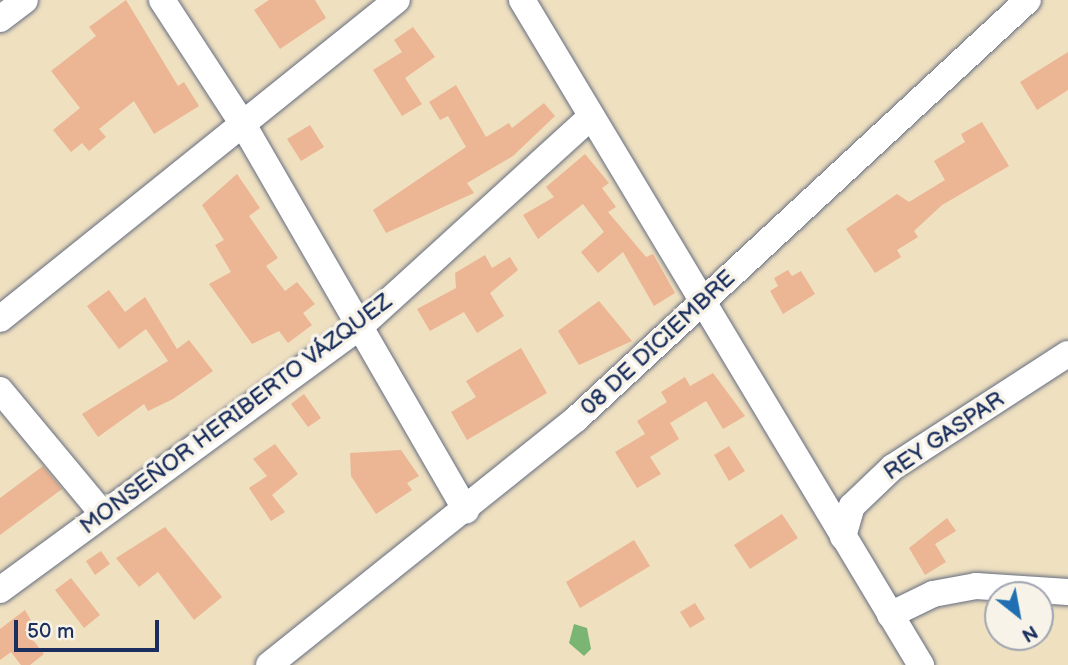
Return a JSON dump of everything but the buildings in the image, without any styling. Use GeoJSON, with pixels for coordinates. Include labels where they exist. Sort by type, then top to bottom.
{"type":"FeatureCollection","features":[{"type":"Feature","properties":{"kind":"street"},"geometry":{"type":"LineString","coordinates":[[0,19],[25,0]]}},
{"type":"Feature","properties":{"kind":"street"},"geometry":{"type":"LineString","coordinates":[[162,0],[244,126],[466,510]]}},
{"type":"Feature","properties":{"kind":"street"},"geometry":{"type":"LineString","coordinates":[[0,319],[244,126],[397,0]]}},
{"type":"Feature","properties":{"kind":"street"},"geometry":{"type":"LineString","coordinates":[[522,0],[700,303],[921,665]]}},
{"type":"Feature","properties":{"kind":"street","name":"08 DE DICIEMBRE"},"geometry":{"type":"LineString","coordinates":[[269,665],[466,510],[576,419],[1028,0]]}},
{"type":"Feature","properties":{"kind":"street","name":"MONSEÑOR HERIBERTO VÁZQUEZ"},"geometry":{"type":"LineString","coordinates":[[0,590],[361,326],[591,117]]}},
{"type":"Feature","properties":{"kind":"street","name":"REY GASPAR"},"geometry":{"type":"LineString","coordinates":[[843,537],[852,506],[893,467],[1068,354]]}},
{"type":"Feature","properties":{"kind":"street"},"geometry":{"type":"LineString","coordinates":[[0,390],[103,514]]}},
{"type":"Feature","properties":{"kind":"street"},"geometry":{"type":"LineString","coordinates":[[890,615],[933,594],[976,586],[1068,592]]}},
{"type":"Feature","properties":{"kind":"green space"},"geometry":{"type":"Polygon","coordinates":[[[574,624],[587,628],[591,649],[584,656],[569,643],[574,624]]]}}]}
